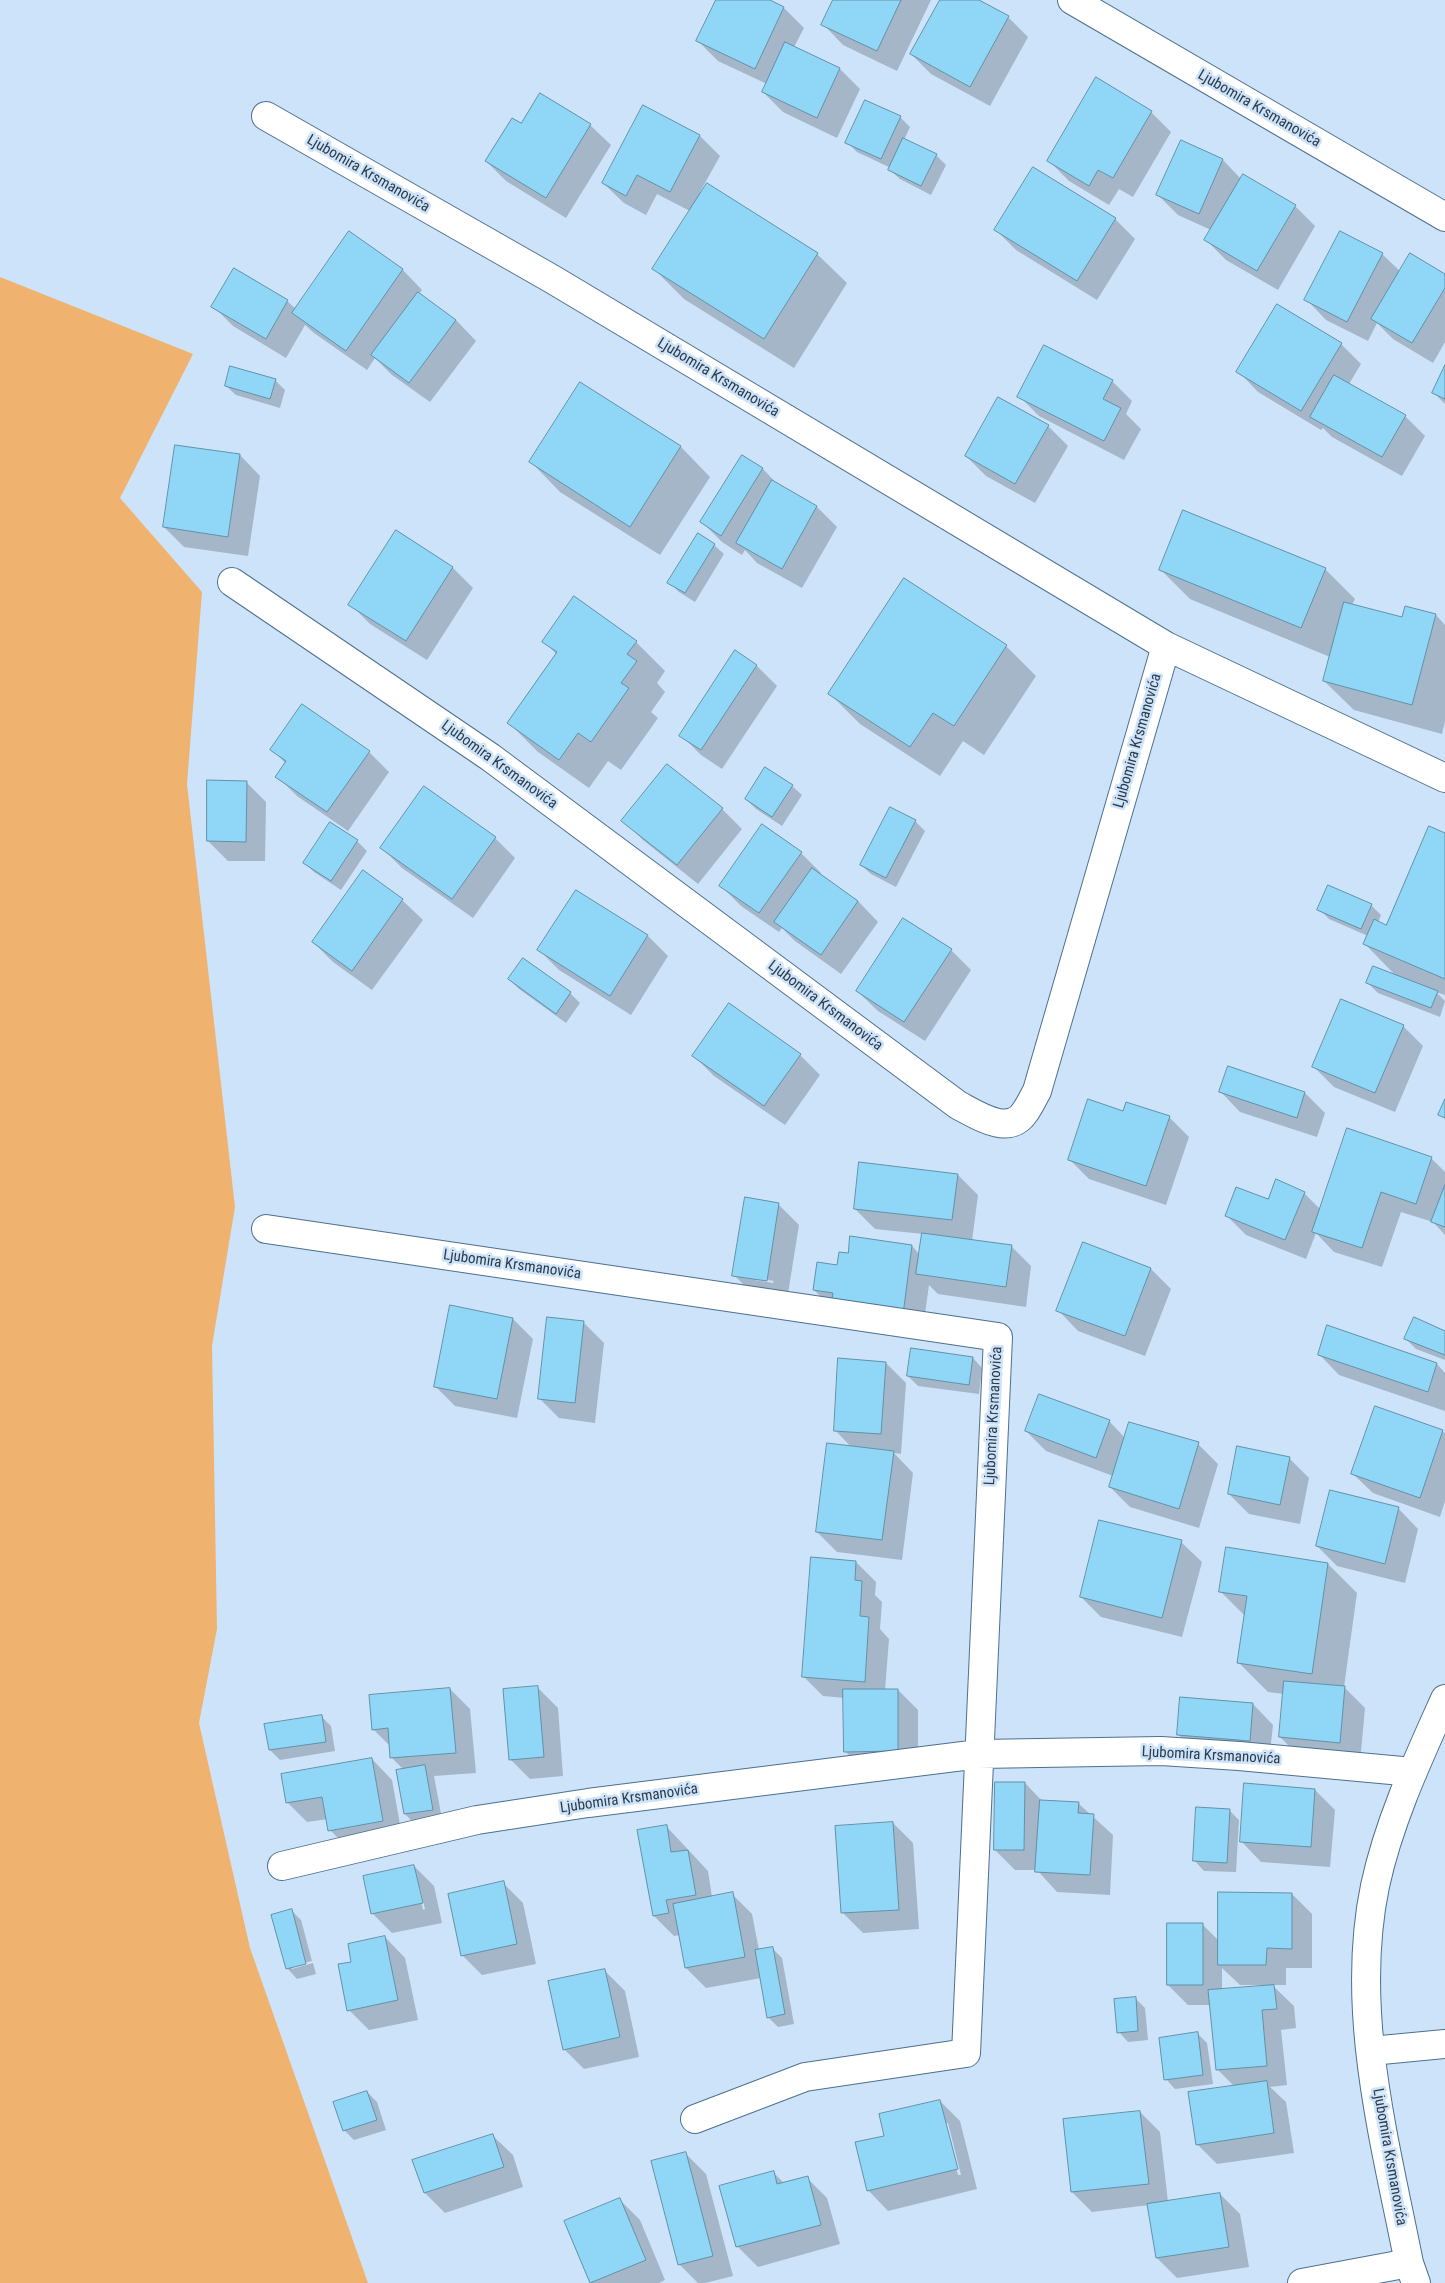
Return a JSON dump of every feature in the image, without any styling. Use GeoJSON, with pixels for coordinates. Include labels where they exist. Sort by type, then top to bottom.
{"type":"FeatureCollection","features":[{"type":"Feature","properties":{"kind":"street","name":"Ljubomira Krsmanovića"},"geometry":{"type":"LineString","coordinates":[[1072,0],[1445,217]]}},
{"type":"Feature","properties":{"kind":"street","name":"Ljubomira Krsmanovića"},"geometry":{"type":"LineString","coordinates":[[266,116],[552,278],[1166,646],[1445,778]]}},
{"type":"Feature","properties":{"kind":"street","name":"Ljubomira Krsmanovića"},"geometry":{"type":"LineString","coordinates":[[232,582],[490,757],[958,1105],[999,1124],[1011,1124],[1024,1114],[1037,1091],[1166,646]]}},
{"type":"Feature","properties":{"kind":"street","name":"Ljubomira Krsmanovića"},"geometry":{"type":"LineString","coordinates":[[266,1228],[998,1337],[966,2053],[805,2077],[695,2119]]}},
{"type":"Feature","properties":{"kind":"street","name":"Ljubomira Krsmanovića"},"geometry":{"type":"LineString","coordinates":[[1302,2283],[1412,2273],[1371,2051],[1366,1988],[1368,1927],[1375,1886],[1386,1846],[1413,1772],[1445,1699]]}},
{"type":"Feature","properties":{"kind":"street","name":"Ljubomira Krsmanovića"},"geometry":{"type":"LineString","coordinates":[[282,1866],[477,1820],[588,1803],[979,1754],[1161,1751],[1413,1772]]}},
{"type":"Feature","properties":{"kind":"street"},"geometry":{"type":"LineString","coordinates":[[1371,2051],[1445,2044]]}},
{"type":"Feature","properties":{"kind":"shaded area"},"geometry":{"type":"Polygon","coordinates":[[[0,277],[193,354],[120,498],[202,592],[187,784],[235,1207],[212,1346],[217,1629],[199,1723],[250,1948],[368,2283],[0,2283],[0,277]]]}},
{"type":"Feature","properties":{"kind":"building"},"geometry":{"type":"Polygon","coordinates":[[[716,0],[770,0],[784,7],[755,69],[696,41],[716,0]]]}},
{"type":"Feature","properties":{"kind":"building"},"geometry":{"type":"Polygon","coordinates":[[[833,0],[901,0],[877,51],[821,25],[833,0]]]}},
{"type":"Feature","properties":{"kind":"building"},"geometry":{"type":"Polygon","coordinates":[[[940,0],[979,0],[1009,16],[970,87],[910,54],[940,0]]]}},
{"type":"Feature","properties":{"kind":"building"},"geometry":{"type":"Polygon","coordinates":[[[785,42],[840,68],[817,118],[762,92],[785,42]]]}},
{"type":"Feature","properties":{"kind":"building"},"geometry":{"type":"Polygon","coordinates":[[[1096,77],[1152,111],[1113,178],[1098,170],[1089,186],[1047,161],[1096,77]]]}},
{"type":"Feature","properties":{"kind":"building"},"geometry":{"type":"Polygon","coordinates":[[[540,93],[591,124],[546,198],[485,161],[512,118],[521,123],[540,93]]]}},
{"type":"Feature","properties":{"kind":"building"},"geometry":{"type":"Polygon","coordinates":[[[865,100],[901,116],[881,159],[845,143],[865,100]]]}},
{"type":"Feature","properties":{"kind":"building"},"geometry":{"type":"Polygon","coordinates":[[[643,105],[700,135],[670,192],[637,175],[626,196],[602,183],[643,105]]]}},
{"type":"Feature","properties":{"kind":"building"},"geometry":{"type":"Polygon","coordinates":[[[903,138],[937,154],[921,186],[888,170],[903,138]]]}},
{"type":"Feature","properties":{"kind":"building"},"geometry":{"type":"Polygon","coordinates":[[[1181,140],[1223,159],[1199,214],[1156,195],[1181,140]]]}},
{"type":"Feature","properties":{"kind":"building"},"geometry":{"type":"Polygon","coordinates":[[[1033,167],[1116,218],[1077,281],[994,230],[1033,167]]]}},
{"type":"Feature","properties":{"kind":"building"},"geometry":{"type":"Polygon","coordinates":[[[1243,174],[1296,205],[1257,271],[1204,240],[1243,174]]]}},
{"type":"Feature","properties":{"kind":"building"},"geometry":{"type":"Polygon","coordinates":[[[707,183],[818,253],[764,339],[652,269],[707,183]]]}},
{"type":"Feature","properties":{"kind":"building"},"geometry":{"type":"Polygon","coordinates":[[[349,231],[403,269],[346,351],[292,313],[349,231]]]}},
{"type":"Feature","properties":{"kind":"building"},"geometry":{"type":"Polygon","coordinates":[[[1340,231],[1383,253],[1347,322],[1304,300],[1340,231]]]}},
{"type":"Feature","properties":{"kind":"building"},"geometry":{"type":"Polygon","coordinates":[[[1410,253],[1445,274],[1445,288],[1412,343],[1371,319],[1410,253]]]}},
{"type":"Feature","properties":{"kind":"building"},"geometry":{"type":"Polygon","coordinates":[[[234,268],[288,300],[266,339],[211,307],[234,268]]]}},
{"type":"Feature","properties":{"kind":"building"},"geometry":{"type":"Polygon","coordinates":[[[418,292],[456,320],[409,383],[371,355],[418,292]]]}},
{"type":"Feature","properties":{"kind":"building"},"geometry":{"type":"Polygon","coordinates":[[[1277,304],[1342,343],[1301,411],[1236,372],[1277,304]]]}},
{"type":"Feature","properties":{"kind":"building"},"geometry":{"type":"Polygon","coordinates":[[[1044,345],[1113,380],[1103,399],[1121,408],[1104,441],[1017,397],[1044,345]]]}},
{"type":"Feature","properties":{"kind":"building"},"geometry":{"type":"Polygon","coordinates":[[[1445,365],[1445,399],[1432,393],[1445,365]]]}},
{"type":"Feature","properties":{"kind":"building"},"geometry":{"type":"Polygon","coordinates":[[[230,366],[276,379],[270,399],[225,386],[230,366]]]}},
{"type":"Feature","properties":{"kind":"building"},"geometry":{"type":"Polygon","coordinates":[[[1334,375],[1406,415],[1382,457],[1310,417],[1334,375]]]}},
{"type":"Feature","properties":{"kind":"building"},"geometry":{"type":"Polygon","coordinates":[[[580,382],[681,446],[630,527],[529,462],[580,382]]]}},
{"type":"Feature","properties":{"kind":"building"},"geometry":{"type":"Polygon","coordinates":[[[998,397],[1049,425],[1015,484],[965,456],[998,397]]]}},
{"type":"Feature","properties":{"kind":"building"},"geometry":{"type":"Polygon","coordinates":[[[175,445],[240,454],[228,537],[163,527],[175,445]]]}},
{"type":"Feature","properties":{"kind":"building"},"geometry":{"type":"Polygon","coordinates":[[[742,455],[763,468],[721,536],[700,522],[742,455]]]}},
{"type":"Feature","properties":{"kind":"building"},"geometry":{"type":"Polygon","coordinates":[[[772,480],[817,506],[782,569],[736,543],[772,480]]]}},
{"type":"Feature","properties":{"kind":"building"},"geometry":{"type":"Polygon","coordinates":[[[1183,510],[1326,568],[1301,628],[1159,570],[1183,510]]]}},
{"type":"Feature","properties":{"kind":"building"},"geometry":{"type":"Polygon","coordinates":[[[396,530],[453,567],[406,641],[348,605],[396,530]]]}},
{"type":"Feature","properties":{"kind":"building"},"geometry":{"type":"Polygon","coordinates":[[[698,533],[715,544],[685,593],[667,583],[698,533]]]}},
{"type":"Feature","properties":{"kind":"building"},"geometry":{"type":"Polygon","coordinates":[[[904,578],[1007,645],[954,726],[933,713],[910,747],[828,694],[904,578]]]}},
{"type":"Feature","properties":{"kind":"building"},"geometry":{"type":"Polygon","coordinates":[[[574,596],[637,641],[627,654],[637,661],[621,683],[629,688],[591,742],[578,733],[559,760],[507,723],[557,652],[542,642],[574,596]]]}},
{"type":"Feature","properties":{"kind":"building"},"geometry":{"type":"Polygon","coordinates":[[[1344,602],[1402,617],[1405,606],[1436,614],[1412,705],[1323,681],[1344,602]]]}},
{"type":"Feature","properties":{"kind":"building"},"geometry":{"type":"Polygon","coordinates":[[[735,650],[757,665],[701,750],[679,736],[735,650]]]}},
{"type":"Feature","properties":{"kind":"building"},"geometry":{"type":"Polygon","coordinates":[[[302,704],[370,751],[327,812],[275,777],[286,761],[270,750],[302,704]]]}},
{"type":"Feature","properties":{"kind":"building"},"geometry":{"type":"Polygon","coordinates":[[[667,764],[723,808],[677,865],[621,821],[667,764]]]}},
{"type":"Feature","properties":{"kind":"building"},"geometry":{"type":"Polygon","coordinates":[[[765,767],[793,785],[772,817],[745,799],[765,767]]]}},
{"type":"Feature","properties":{"kind":"building"},"geometry":{"type":"Polygon","coordinates":[[[207,780],[247,781],[246,842],[207,841],[207,780]]]}},
{"type":"Feature","properties":{"kind":"building"},"geometry":{"type":"Polygon","coordinates":[[[424,786],[496,837],[452,899],[380,848],[424,786]]]}},
{"type":"Feature","properties":{"kind":"building"},"geometry":{"type":"Polygon","coordinates":[[[890,807],[916,820],[886,878],[860,865],[890,807]]]}},
{"type":"Feature","properties":{"kind":"building"},"geometry":{"type":"Polygon","coordinates":[[[330,822],[358,840],[331,881],[303,863],[330,822]]]}},
{"type":"Feature","properties":{"kind":"building"},"geometry":{"type":"Polygon","coordinates":[[[762,824],[802,852],[759,913],[719,886],[762,824]]]}},
{"type":"Feature","properties":{"kind":"building"},"geometry":{"type":"Polygon","coordinates":[[[1429,826],[1445,833],[1445,979],[1363,944],[1374,919],[1386,925],[1429,826]]]}},
{"type":"Feature","properties":{"kind":"building"},"geometry":{"type":"Polygon","coordinates":[[[812,868],[858,901],[821,955],[774,922],[812,868]]]}},
{"type":"Feature","properties":{"kind":"building"},"geometry":{"type":"Polygon","coordinates":[[[363,870],[403,899],[352,971],[312,942],[363,870]]]}},
{"type":"Feature","properties":{"kind":"building"},"geometry":{"type":"Polygon","coordinates":[[[1328,885],[1372,904],[1361,929],[1317,910],[1328,885]]]}},
{"type":"Feature","properties":{"kind":"building"},"geometry":{"type":"Polygon","coordinates":[[[576,890],[648,935],[610,996],[537,950],[576,890]]]}},
{"type":"Feature","properties":{"kind":"building"},"geometry":{"type":"Polygon","coordinates":[[[903,918],[952,949],[904,1022],[856,991],[903,918]]]}},
{"type":"Feature","properties":{"kind":"building"},"geometry":{"type":"Polygon","coordinates":[[[523,958],[571,992],[556,1014],[508,979],[523,958]]]}},
{"type":"Feature","properties":{"kind":"building"},"geometry":{"type":"Polygon","coordinates":[[[1373,966],[1438,991],[1431,1008],[1366,983],[1373,966]]]}},
{"type":"Feature","properties":{"kind":"building"},"geometry":{"type":"Polygon","coordinates":[[[1341,999],[1404,1025],[1375,1093],[1312,1067],[1341,999]]]}},
{"type":"Feature","properties":{"kind":"building"},"geometry":{"type":"Polygon","coordinates":[[[729,1003],[801,1054],[764,1106],[692,1056],[729,1003]]]}},
{"type":"Feature","properties":{"kind":"building"},"geometry":{"type":"Polygon","coordinates":[[[1228,1066],[1305,1092],[1297,1118],[1219,1092],[1228,1066]]]}},
{"type":"Feature","properties":{"kind":"building"},"geometry":{"type":"Polygon","coordinates":[[[1088,1099],[1123,1111],[1126,1102],[1170,1116],[1146,1186],[1068,1160],[1088,1099]]]}},
{"type":"Feature","properties":{"kind":"building"},"geometry":{"type":"Polygon","coordinates":[[[1445,1099],[1445,1118],[1438,1115],[1445,1099]]]}},
{"type":"Feature","properties":{"kind":"building"},"geometry":{"type":"Polygon","coordinates":[[[1347,1128],[1432,1157],[1416,1204],[1381,1192],[1362,1248],[1312,1232],[1347,1128]]]}},
{"type":"Feature","properties":{"kind":"building"},"geometry":{"type":"Polygon","coordinates":[[[859,1162],[958,1174],[952,1220],[854,1209],[859,1162]]]}},
{"type":"Feature","properties":{"kind":"building"},"geometry":{"type":"Polygon","coordinates":[[[1276,1179],[1305,1192],[1285,1240],[1225,1216],[1236,1187],[1268,1199],[1276,1179]]]}},
{"type":"Feature","properties":{"kind":"building"},"geometry":{"type":"Polygon","coordinates":[[[1445,1185],[1445,1227],[1431,1222],[1445,1185]]]}},
{"type":"Feature","properties":{"kind":"building"},"geometry":{"type":"Polygon","coordinates":[[[745,1197],[779,1203],[767,1281],[732,1276],[745,1197]]]}},
{"type":"Feature","properties":{"kind":"building"},"geometry":{"type":"Polygon","coordinates":[[[922,1233],[1012,1245],[1006,1287],[916,1274],[922,1233]]]}},
{"type":"Feature","properties":{"kind":"building"},"geometry":{"type":"Polygon","coordinates":[[[850,1236],[912,1245],[903,1315],[831,1305],[833,1293],[813,1290],[817,1262],[837,1265],[839,1252],[848,1253],[850,1236]]]}},
{"type":"Feature","properties":{"kind":"building"},"geometry":{"type":"Polygon","coordinates":[[[1083,1242],[1151,1268],[1125,1336],[1056,1311],[1083,1242]]]}},
{"type":"Feature","properties":{"kind":"building"},"geometry":{"type":"Polygon","coordinates":[[[450,1305],[513,1318],[497,1399],[434,1387],[450,1305]]]}},
{"type":"Feature","properties":{"kind":"building"},"geometry":{"type":"Polygon","coordinates":[[[547,1317],[584,1321],[575,1403],[538,1399],[547,1317]]]}},
{"type":"Feature","properties":{"kind":"building"},"geometry":{"type":"Polygon","coordinates":[[[1414,1317],[1445,1331],[1445,1355],[1404,1339],[1414,1317]]]}},
{"type":"Feature","properties":{"kind":"building"},"geometry":{"type":"Polygon","coordinates":[[[1327,1325],[1437,1363],[1428,1392],[1318,1355],[1327,1325]]]}},
{"type":"Feature","properties":{"kind":"building"},"geometry":{"type":"Polygon","coordinates":[[[911,1348],[973,1357],[969,1385],[907,1376],[911,1348]]]}},
{"type":"Feature","properties":{"kind":"building"},"geometry":{"type":"Polygon","coordinates":[[[838,1358],[886,1362],[881,1434],[834,1431],[838,1358]]]}},
{"type":"Feature","properties":{"kind":"building"},"geometry":{"type":"Polygon","coordinates":[[[1039,1394],[1110,1420],[1096,1458],[1025,1431],[1039,1394]]]}},
{"type":"Feature","properties":{"kind":"building"},"geometry":{"type":"Polygon","coordinates":[[[1375,1406],[1443,1430],[1420,1498],[1351,1474],[1375,1406]]]}},
{"type":"Feature","properties":{"kind":"building"},"geometry":{"type":"Polygon","coordinates":[[[1129,1422],[1199,1442],[1179,1509],[1109,1487],[1129,1422]]]}},
{"type":"Feature","properties":{"kind":"building"},"geometry":{"type":"Polygon","coordinates":[[[827,1443],[894,1451],[882,1540],[816,1532],[827,1443]]]}},
{"type":"Feature","properties":{"kind":"building"},"geometry":{"type":"Polygon","coordinates":[[[1237,1446],[1290,1457],[1280,1505],[1228,1494],[1237,1446]]]}},
{"type":"Feature","properties":{"kind":"building"},"geometry":{"type":"Polygon","coordinates":[[[1330,1490],[1399,1507],[1385,1564],[1316,1546],[1330,1490]]]}},
{"type":"Feature","properties":{"kind":"building"},"geometry":{"type":"Polygon","coordinates":[[[1099,1520],[1182,1540],[1162,1618],[1080,1597],[1099,1520]]]}},
{"type":"Feature","properties":{"kind":"building"},"geometry":{"type":"Polygon","coordinates":[[[1226,1547],[1328,1563],[1312,1674],[1237,1663],[1247,1596],[1219,1592],[1226,1547]]]}},
{"type":"Feature","properties":{"kind":"building"},"geometry":{"type":"Polygon","coordinates":[[[811,1557],[856,1561],[855,1580],[862,1581],[860,1616],[869,1617],[865,1682],[802,1677],[811,1557]]]}},
{"type":"Feature","properties":{"kind":"building"},"geometry":{"type":"Polygon","coordinates":[[[1284,1681],[1345,1686],[1340,1743],[1279,1737],[1284,1681]]]}},
{"type":"Feature","properties":{"kind":"building"},"geometry":{"type":"Polygon","coordinates":[[[538,1686],[544,1757],[509,1760],[503,1689],[538,1686]]]}},
{"type":"Feature","properties":{"kind":"building"},"geometry":{"type":"Polygon","coordinates":[[[450,1688],[456,1753],[390,1758],[388,1728],[372,1730],[369,1695],[450,1688]]]}},
{"type":"Feature","properties":{"kind":"building"},"geometry":{"type":"Polygon","coordinates":[[[843,1689],[898,1689],[898,1751],[844,1752],[843,1689]]]}},
{"type":"Feature","properties":{"kind":"building"},"geometry":{"type":"Polygon","coordinates":[[[1180,1697],[1253,1703],[1250,1741],[1177,1735],[1180,1697]]]}},
{"type":"Feature","properties":{"kind":"building"},"geometry":{"type":"Polygon","coordinates":[[[322,1715],[326,1742],[269,1750],[264,1724],[322,1715]]]}},
{"type":"Feature","properties":{"kind":"building"},"geometry":{"type":"Polygon","coordinates":[[[372,1758],[383,1821],[328,1831],[322,1797],[286,1803],[281,1774],[372,1758]]]}},
{"type":"Feature","properties":{"kind":"building"},"geometry":{"type":"Polygon","coordinates":[[[425,1765],[433,1810],[404,1814],[396,1770],[425,1765]]]}},
{"type":"Feature","properties":{"kind":"building"},"geometry":{"type":"Polygon","coordinates":[[[995,1782],[1025,1782],[1024,1850],[994,1850],[995,1782]]]}},
{"type":"Feature","properties":{"kind":"building"},"geometry":{"type":"Polygon","coordinates":[[[1244,1783],[1315,1789],[1311,1847],[1240,1842],[1244,1783]]]}},
{"type":"Feature","properties":{"kind":"building"},"geometry":{"type":"Polygon","coordinates":[[[1040,1800],[1079,1802],[1078,1813],[1094,1814],[1090,1875],[1035,1872],[1040,1800]]]}},
{"type":"Feature","properties":{"kind":"building"},"geometry":{"type":"Polygon","coordinates":[[[1196,1807],[1230,1809],[1227,1863],[1193,1861],[1196,1807]]]}},
{"type":"Feature","properties":{"kind":"building"},"geometry":{"type":"Polygon","coordinates":[[[893,1822],[899,1910],[841,1913],[835,1826],[893,1822]]]}},
{"type":"Feature","properties":{"kind":"building"},"geometry":{"type":"Polygon","coordinates":[[[667,1825],[671,1852],[688,1850],[696,1895],[666,1900],[669,1913],[653,1916],[637,1830],[667,1825]]]}},
{"type":"Feature","properties":{"kind":"building"},"geometry":{"type":"Polygon","coordinates":[[[414,1865],[423,1903],[371,1914],[363,1876],[414,1865]]]}},
{"type":"Feature","properties":{"kind":"building"},"geometry":{"type":"Polygon","coordinates":[[[504,1881],[517,1944],[461,1956],[448,1894],[504,1881]]]}},
{"type":"Feature","properties":{"kind":"building"},"geometry":{"type":"Polygon","coordinates":[[[733,1892],[745,1957],[685,1968],[673,1904],[733,1892]]]}},
{"type":"Feature","properties":{"kind":"building"},"geometry":{"type":"Polygon","coordinates":[[[1218,1892],[1292,1893],[1292,1949],[1267,1948],[1266,1965],[1218,1965],[1218,1892]]]}},
{"type":"Feature","properties":{"kind":"building"},"geometry":{"type":"Polygon","coordinates":[[[292,1909],[306,1964],[286,1969],[271,1915],[292,1909]]]}},
{"type":"Feature","properties":{"kind":"building"},"geometry":{"type":"Polygon","coordinates":[[[1167,1923],[1203,1923],[1203,1985],[1167,1985],[1167,1923]]]}},
{"type":"Feature","properties":{"kind":"building"},"geometry":{"type":"Polygon","coordinates":[[[385,1936],[398,2000],[347,2011],[338,1964],[351,1962],[348,1944],[385,1936]]]}},
{"type":"Feature","properties":{"kind":"building"},"geometry":{"type":"Polygon","coordinates":[[[773,1947],[785,2014],[767,2018],[755,1950],[773,1947]]]}},
{"type":"Feature","properties":{"kind":"building"},"geometry":{"type":"Polygon","coordinates":[[[605,1969],[620,2037],[563,2050],[548,1981],[605,1969]]]}},
{"type":"Feature","properties":{"kind":"building"},"geometry":{"type":"Polygon","coordinates":[[[1274,1985],[1277,2009],[1262,2010],[1267,2066],[1216,2070],[1208,1990],[1274,1985]]]}},
{"type":"Feature","properties":{"kind":"building"},"geometry":{"type":"Polygon","coordinates":[[[1136,1997],[1138,2031],[1117,2033],[1114,1999],[1136,1997]]]}},
{"type":"Feature","properties":{"kind":"building"},"geometry":{"type":"Polygon","coordinates":[[[1198,2032],[1203,2075],[1164,2080],[1159,2038],[1198,2032]]]}},
{"type":"Feature","properties":{"kind":"building"},"geometry":{"type":"Polygon","coordinates":[[[1267,2081],[1274,2133],[1196,2145],[1188,2092],[1267,2081]]]}},
{"type":"Feature","properties":{"kind":"building"},"geometry":{"type":"Polygon","coordinates":[[[367,2091],[377,2120],[343,2131],[333,2102],[367,2091]]]}},
{"type":"Feature","properties":{"kind":"building"},"geometry":{"type":"Polygon","coordinates":[[[940,2100],[958,2169],[867,2191],[855,2142],[884,2136],[879,2114],[940,2100]]]}},
{"type":"Feature","properties":{"kind":"building"},"geometry":{"type":"Polygon","coordinates":[[[1140,2111],[1149,2184],[1071,2192],[1063,2119],[1140,2111]]]}},
{"type":"Feature","properties":{"kind":"building"},"geometry":{"type":"Polygon","coordinates":[[[493,2134],[504,2167],[424,2193],[412,2160],[493,2134]]]}},
{"type":"Feature","properties":{"kind":"building"},"geometry":{"type":"Polygon","coordinates":[[[686,2152],[713,2256],[678,2265],[651,2161],[686,2152]]]}},
{"type":"Feature","properties":{"kind":"building"},"geometry":{"type":"Polygon","coordinates":[[[774,2171],[777,2184],[808,2176],[821,2225],[736,2247],[719,2186],[774,2171]]]}},
{"type":"Feature","properties":{"kind":"building"},"geometry":{"type":"Polygon","coordinates":[[[1220,2193],[1229,2247],[1156,2258],[1147,2204],[1220,2193]]]}},
{"type":"Feature","properties":{"kind":"building"},"geometry":{"type":"Polygon","coordinates":[[[620,2198],[646,2260],[590,2283],[564,2221],[620,2198]]]}}]}
